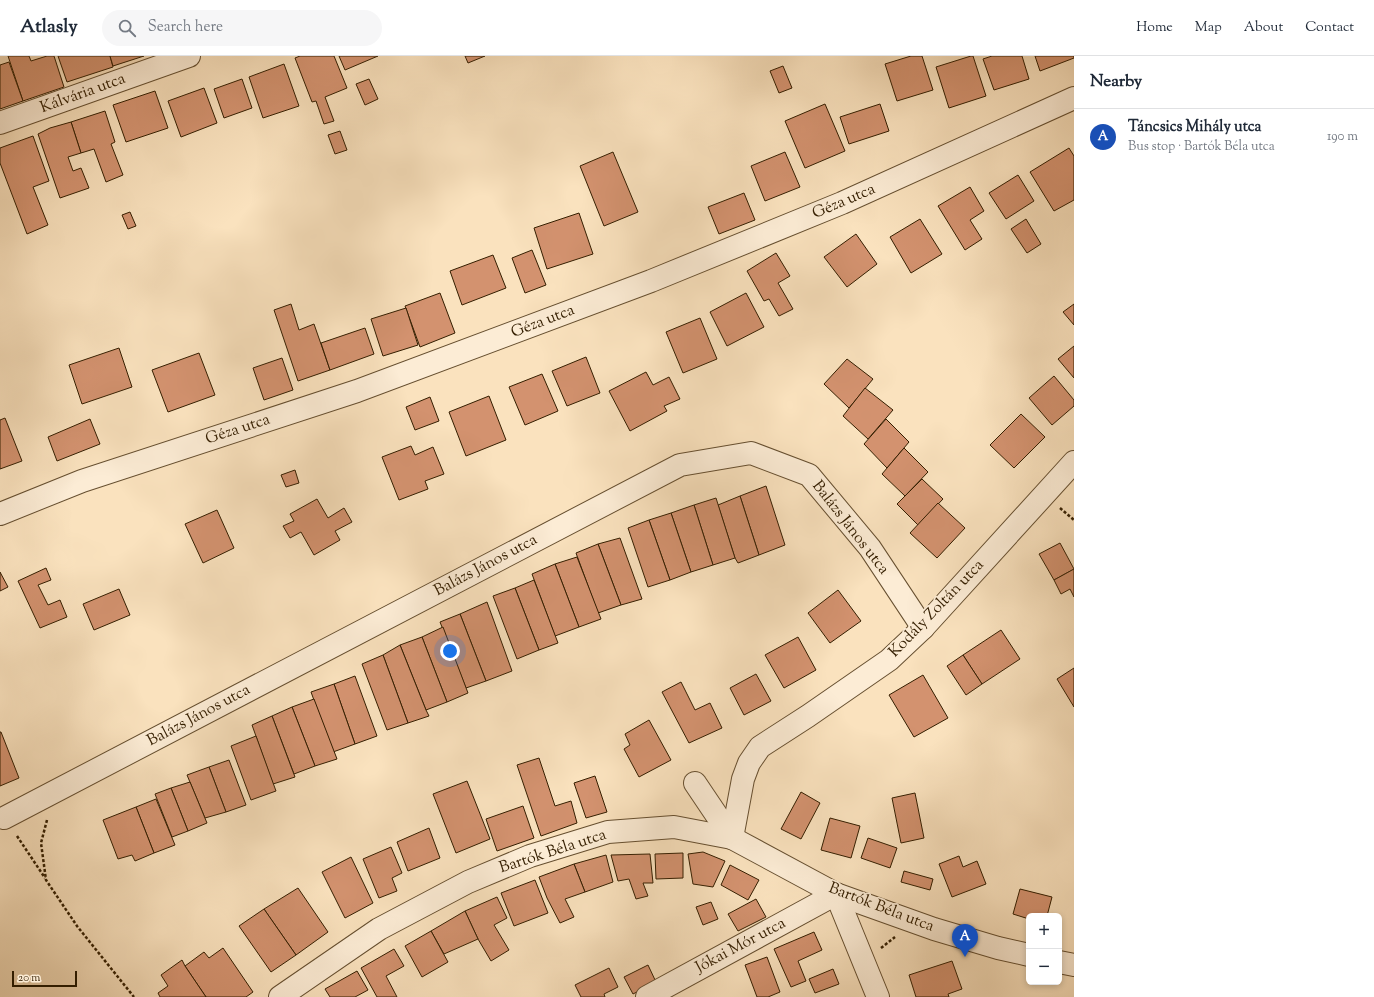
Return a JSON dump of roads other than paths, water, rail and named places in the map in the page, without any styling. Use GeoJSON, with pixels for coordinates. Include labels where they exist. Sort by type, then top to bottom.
{"type":"FeatureCollection","features":[{"type":"Feature","properties":{"kind":"street","name":"Kálvária utca"},"geometry":{"type":"LineString","coordinates":[[0,123],[188,56]]}},
{"type":"Feature","properties":{"kind":"street","name":"Géza utca"},"geometry":{"type":"LineString","coordinates":[[0,514],[82,481],[358,391],[651,281],[842,203],[1074,98]]}},
{"type":"Feature","properties":{"kind":"street","name":"Balázs János utca"},"geometry":{"type":"LineString","coordinates":[[4,818],[680,465],[751,453],[809,475],[870,548],[923,628]]}},
{"type":"Feature","properties":{"kind":"street","name":"Kodály Zoltán utca"},"geometry":{"type":"LineString","coordinates":[[732,838],[743,779],[749,763],[760,747],[889,660],[923,628],[1074,462]]}},
{"type":"Feature","properties":{"kind":"street"},"geometry":{"type":"LineString","coordinates":[[695,783],[732,838]]}},
{"type":"Feature","properties":{"kind":"street","name":"Bartók Béla utca"},"geometry":{"type":"LineString","coordinates":[[280,997],[379,930],[468,882],[530,856],[608,832],[674,828],[732,838],[836,894],[934,929],[998,948],[1026,954]]}},
{"type":"Feature","properties":{"kind":"street"},"geometry":{"type":"LineString","coordinates":[[836,894],[878,997]]}},
{"type":"Feature","properties":{"kind":"street","name":"Jókai Mór utca"},"geometry":{"type":"LineString","coordinates":[[647,997],[836,894]]}},
{"type":"Feature","properties":{"kind":"street"},"geometry":{"type":"LineString","coordinates":[[1062,963],[1074,965]]}},
{"type":"Feature","properties":{"kind":"place","name":"Táncsics Mihály utca"},"geometry":{"type":"Point","coordinates":[965,957]}}]}
